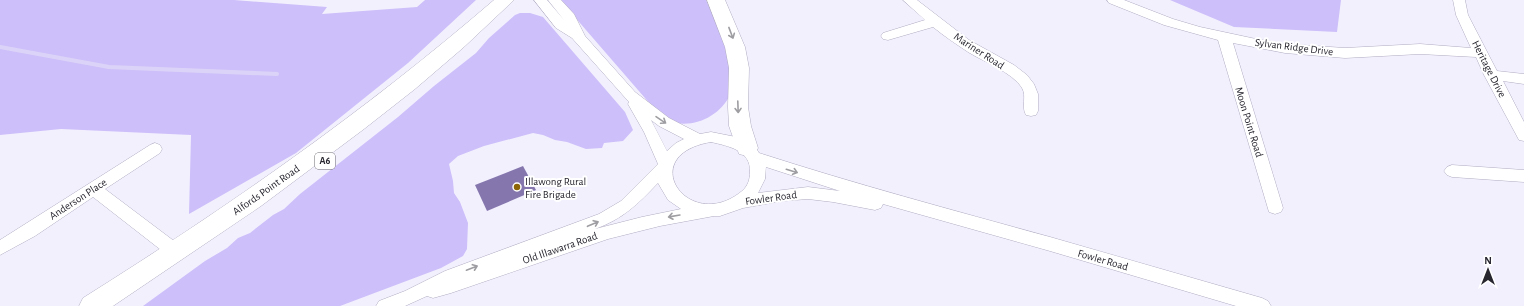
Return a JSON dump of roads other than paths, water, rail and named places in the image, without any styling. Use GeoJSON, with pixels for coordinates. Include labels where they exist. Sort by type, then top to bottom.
{"type":"FeatureCollection","features":[{"type":"Feature","properties":{"kind":"highway","name":"Alfords Point Road"},"geometry":{"type":"LineString","coordinates":[[92,306],[176,252],[285,177],[359,122],[440,57],[505,0]]}},
{"type":"Feature","properties":{"kind":"highway","name":"Alfords Point Road"},"geometry":{"type":"LineString","coordinates":[[120,306],[254,212],[355,138],[451,61],[519,0]]}},
{"type":"Feature","properties":{"kind":"highway"},"geometry":{"type":"LineString","coordinates":[[716,0],[735,47],[739,68],[738,113],[740,126],[751,153]]}},
{"type":"Feature","properties":{"kind":"street"},"geometry":{"type":"LineString","coordinates":[[540,0],[565,21],[630,96],[664,122],[698,139]]}},
{"type":"Feature","properties":{"kind":"street"},"geometry":{"type":"LineString","coordinates":[[554,0],[565,21]]}},
{"type":"Feature","properties":{"kind":"street","name":"Mariner Road"},"geometry":{"type":"LineString","coordinates":[[910,0],[934,22],[972,48],[1021,78],[1028,85],[1031,93],[1031,111]]}},
{"type":"Feature","properties":{"kind":"street","name":"Sylvan Ridge Drive"},"geometry":{"type":"LineString","coordinates":[[1113,0],[1179,25],[1224,37],[1278,47],[1344,53],[1420,49],[1481,53]]}},
{"type":"Feature","properties":{"kind":"street","name":"Heritage Drive"},"geometry":{"type":"LineString","coordinates":[[1459,0],[1462,15],[1491,75],[1524,136]]}},
{"type":"Feature","properties":{"kind":"street"},"geometry":{"type":"LineString","coordinates":[[888,36],[934,22]]}},
{"type":"Feature","properties":{"kind":"street","name":"Moon Point Road"},"geometry":{"type":"LineString","coordinates":[[1224,37],[1275,208]]}},
{"type":"Feature","properties":{"kind":"street"},"geometry":{"type":"LineString","coordinates":[[1491,75],[1524,78]]}},
{"type":"Feature","properties":{"kind":"street"},"geometry":{"type":"LineString","coordinates":[[630,96],[650,132],[666,166]]}},
{"type":"Feature","properties":{"kind":"street"},"geometry":{"type":"LineString","coordinates":[[711,137],[724,138],[737,142],[751,153],[759,170],[758,182],[750,194],[738,203],[726,208],[712,210],[689,206],[671,194],[666,185],[664,176],[666,166],[673,154],[684,145],[698,139],[711,137]]}},
{"type":"Feature","properties":{"kind":"street","name":"Anderson Place"},"geometry":{"type":"LineString","coordinates":[[0,248],[29,231],[155,149]]}},
{"type":"Feature","properties":{"kind":"street","name":"Fowler Road"},"geometry":{"type":"LineString","coordinates":[[751,153],[790,170],[945,216],[1050,244],[1262,306]]}},
{"type":"Feature","properties":{"kind":"street","name":"Old Illawarra Road"},"geometry":{"type":"LineString","coordinates":[[385,306],[411,296],[451,276],[605,219],[627,205],[666,166]]}},
{"type":"Feature","properties":{"kind":"street"},"geometry":{"type":"LineString","coordinates":[[1452,171],[1524,176]]}},
{"type":"Feature","properties":{"kind":"street"},"geometry":{"type":"LineString","coordinates":[[93,189],[176,252]]}},
{"type":"Feature","properties":{"kind":"street","name":"Fowler Road"},"geometry":{"type":"LineString","coordinates":[[738,203],[772,196],[808,193],[945,216]]}},
{"type":"Feature","properties":{"kind":"street","name":"Old Illawarra Road"},"geometry":{"type":"LineString","coordinates":[[411,296],[460,285],[603,233],[654,220],[712,210]]}},
{"type":"Feature","properties":{"kind":"waterway"},"geometry":{"type":"LineString","coordinates":[[0,47],[109,67],[277,74]]}},
{"type":"Feature","properties":{"kind":"place","name":"Illawong Rural Fire Brigade"},"geometry":{"type":"Point","coordinates":[517,187]}}]}
